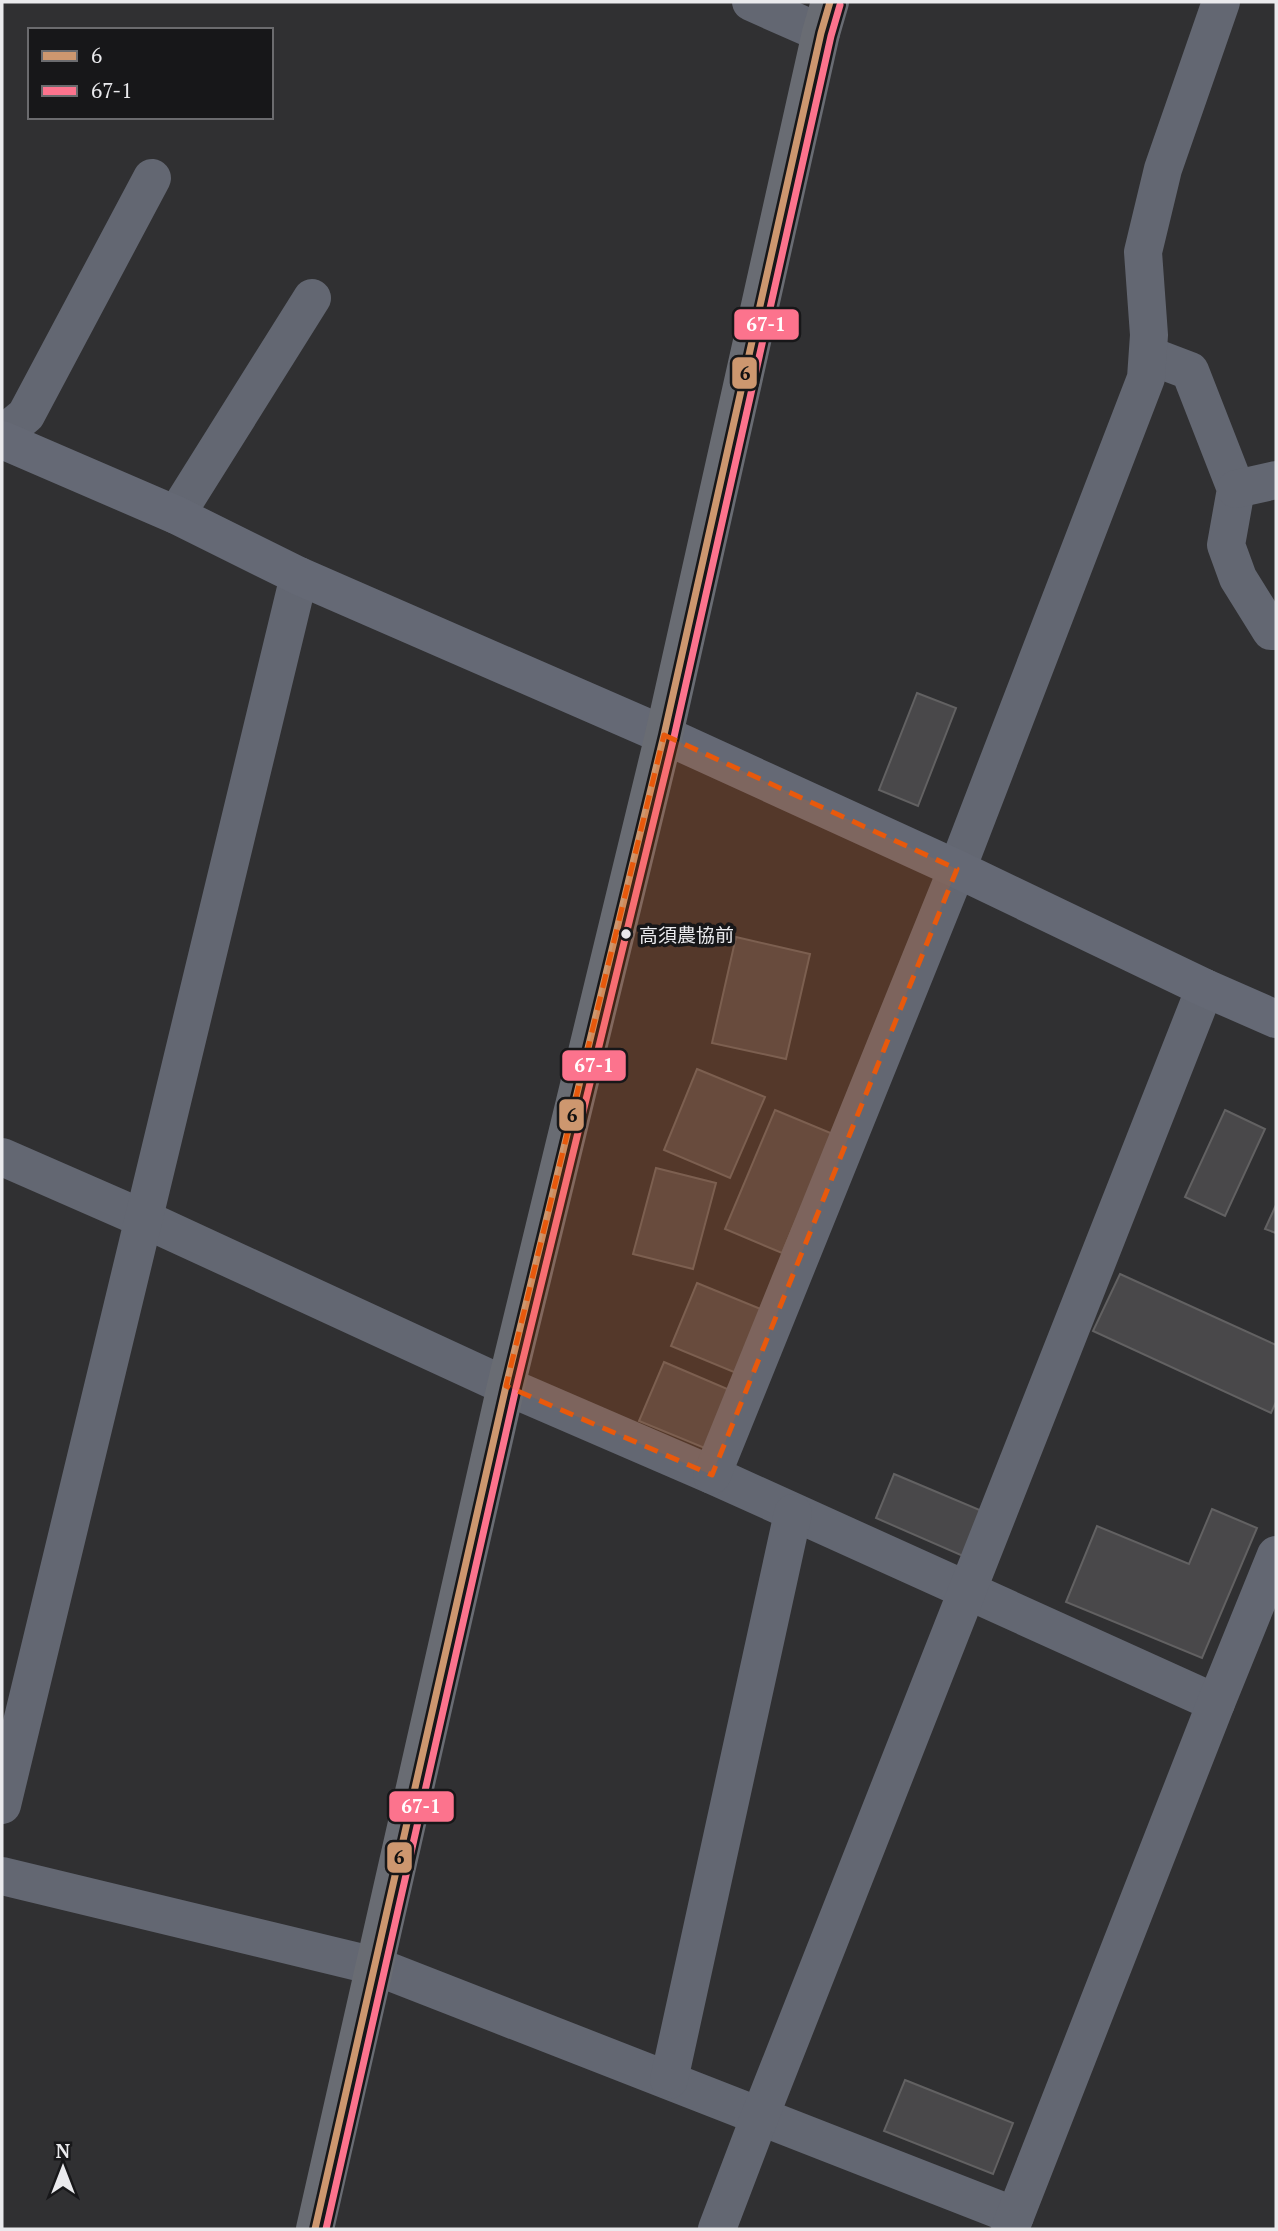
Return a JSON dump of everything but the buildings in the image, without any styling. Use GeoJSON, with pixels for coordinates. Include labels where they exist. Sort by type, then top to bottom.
{"type":"FeatureCollection","features":[{"type":"Feature","properties":{"kind":"highway"},"geometry":{"type":"LineString","coordinates":[[314,2229],[506,1386],[664,735],[826,17]]}},
{"type":"Feature","properties":{"kind":"street"},"geometry":{"type":"LineString","coordinates":[[751,2],[826,17]]}},
{"type":"Feature","properties":{"kind":"street"},"geometry":{"type":"LineString","coordinates":[[712,1475],[957,869],[1146,378],[1149,335],[1143,252],[1163,169],[1221,2]]}},
{"type":"Feature","properties":{"kind":"street"},"geometry":{"type":"LineString","coordinates":[[152,178],[26,415],[2,438],[176,515],[299,576],[664,735],[1276,1019]]}},
{"type":"Feature","properties":{"kind":"street"},"geometry":{"type":"LineString","coordinates":[[176,515],[312,298]]}},
{"type":"Feature","properties":{"kind":"street"},"geometry":{"type":"LineString","coordinates":[[1148,355],[1190,371],[1236,489],[1226,545],[1238,578],[1271,631],[1276,631]]}},
{"type":"Feature","properties":{"kind":"street"},"geometry":{"type":"LineString","coordinates":[[1236,489],[1276,480]]}},
{"type":"Feature","properties":{"kind":"street"},"geometry":{"type":"LineString","coordinates":[[2,1805],[299,576]]}},
{"type":"Feature","properties":{"kind":"street"},"geometry":{"type":"LineString","coordinates":[[717,2229],[1205,988]]}},
{"type":"Feature","properties":{"kind":"street"},"geometry":{"type":"LineString","coordinates":[[2,1157],[144,1219],[506,1386],[712,1475],[1216,1703]]}},
{"type":"Feature","properties":{"kind":"street"},"geometry":{"type":"LineString","coordinates":[[669,2080],[793,1513]]}},
{"type":"Feature","properties":{"kind":"street"},"geometry":{"type":"LineString","coordinates":[[2,1876],[375,1966],[760,2116],[1012,2223],[1276,1555]]}},
{"type":"Feature","properties":{"kind":"highlighted area"},"geometry":{"type":"Polygon","coordinates":[[[664,735],[957,869],[712,1475],[506,1386],[664,735]]]}},
{"type":"Feature","properties":{"kind":"transit line","name":"6"},"geometry":{"type":"LineString","coordinates":[[315,2229],[506,1386],[664,735],[830,2]]}},
{"type":"Feature","properties":{"kind":"transit line","name":"67-1"},"geometry":{"type":"LineString","coordinates":[[326,2229],[516,1388],[674,737],[840,5]]}},
{"type":"Feature","properties":{"kind":"place","name":"高須農協前"},"geometry":{"type":"Point","coordinates":[626,934]}}]}
